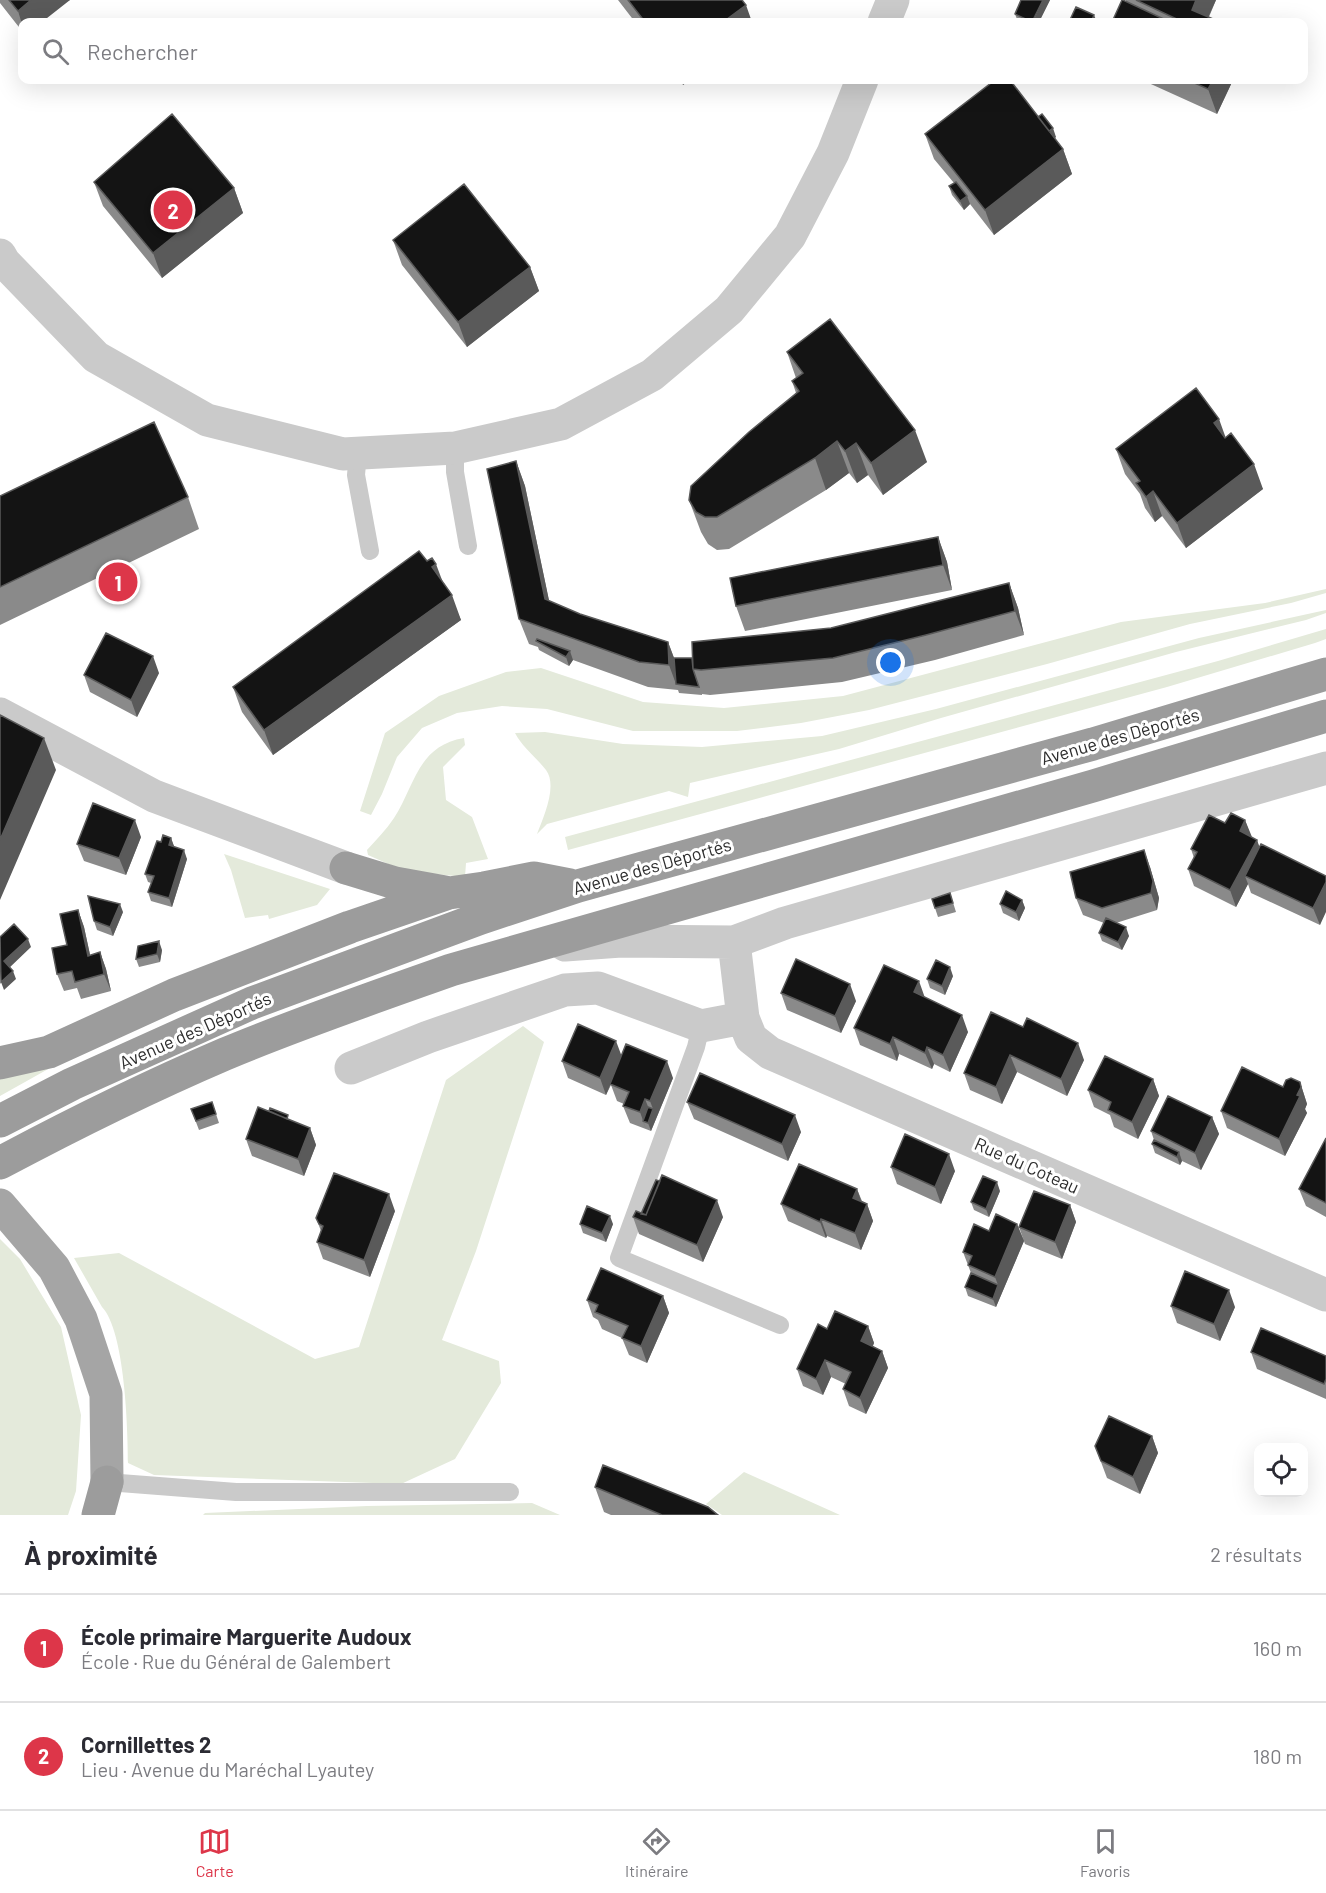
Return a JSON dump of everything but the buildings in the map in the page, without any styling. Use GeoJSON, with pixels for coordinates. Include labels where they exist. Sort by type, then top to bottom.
{"type":"FeatureCollection","features":[{"type":"Feature","properties":{"kind":"highway","name":"Avenue des Déportés"},"geometry":{"type":"LineString","coordinates":[[0,1121],[72,1084],[482,903],[532,890],[578,886],[1105,741],[1326,674]]}},
{"type":"Feature","properties":{"kind":"highway","name":"Avenue des Déportés"},"geometry":{"type":"LineString","coordinates":[[7,1159],[57,1132],[225,1054],[451,970],[772,876],[1093,786],[1326,716]]}},
{"type":"Feature","properties":{"kind":"highway"},"geometry":{"type":"LineString","coordinates":[[346,868],[395,883],[449,893],[482,903]]}},
{"type":"Feature","properties":{"kind":"highway"},"geometry":{"type":"LineString","coordinates":[[346,868],[356,894],[350,927]]}},
{"type":"Feature","properties":{"kind":"highway"},"geometry":{"type":"LineString","coordinates":[[0,1063],[49,1052],[174,995],[350,927],[449,893]]}},
{"type":"Feature","properties":{"kind":"highway"},"geometry":{"type":"LineString","coordinates":[[98,1515],[107,1482]]}},
{"type":"Feature","properties":{"kind":"main road"},"geometry":{"type":"LineString","coordinates":[[0,1205],[54,1268],[81,1319],[106,1394],[107,1482]]}},
{"type":"Feature","properties":{"kind":"street"},"geometry":{"type":"LineString","coordinates":[[886,18],[893,0]]}},
{"type":"Feature","properties":{"kind":"street"},"geometry":{"type":"LineString","coordinates":[[0,255],[4,262],[96,357],[207,420],[343,454],[455,447],[561,424],[652,375],[729,310],[790,236],[833,153],[860,84]]}},
{"type":"Feature","properties":{"kind":"street"},"geometry":{"type":"LineString","coordinates":[[0,714],[31,742],[154,796],[346,868]]}},
{"type":"Feature","properties":{"kind":"street","name":"Avenue des Déportés"},"geometry":{"type":"LineString","coordinates":[[529,948],[621,941],[734,942],[785,923],[1326,768]]}},
{"type":"Feature","properties":{"kind":"street"},"geometry":{"type":"LineString","coordinates":[[351,1068],[468,1023],[565,990],[598,988],[701,1026],[743,1018],[734,942]]}},
{"type":"Feature","properties":{"kind":"street","name":"Rue du Coteau"},"geometry":{"type":"LineString","coordinates":[[743,1018],[751,1038],[770,1053],[1326,1295]]}},
{"type":"Feature","properties":{"kind":"lane"},"geometry":{"type":"LineString","coordinates":[[455,447],[455,472],[468,546]]}},
{"type":"Feature","properties":{"kind":"lane"},"geometry":{"type":"LineString","coordinates":[[358,453],[356,475],[369,551]]}},
{"type":"Feature","properties":{"kind":"lane"},"geometry":{"type":"LineString","coordinates":[[701,1026],[696,1047],[619,1258],[780,1325]]}},
{"type":"Feature","properties":{"kind":"lane"},"geometry":{"type":"LineString","coordinates":[[107,1482],[236,1492],[510,1492]]}},
{"type":"Feature","properties":{"kind":"green space"},"geometry":{"type":"Polygon","coordinates":[[[1326,589],[1326,593],[1291,603],[1190,624],[869,710],[801,723],[737,731],[633,731],[547,709],[502,706],[457,713],[422,728],[397,757],[371,815],[360,811],[385,733],[439,696],[506,672],[541,668],[643,702],[724,708],[843,696],[1121,622],[1265,603],[1326,589]]]}},
{"type":"Feature","properties":{"kind":"green space"},"geometry":{"type":"Polygon","coordinates":[[[1326,610],[1326,613],[1306,620],[1176,652],[839,749],[690,783],[688,797],[669,791],[547,824],[537,834],[550,793],[549,777],[546,770],[521,743],[515,733],[545,732],[623,744],[702,747],[822,736],[936,709],[1199,638],[1326,610]]]}},
{"type":"Feature","properties":{"kind":"green space"},"geometry":{"type":"Polygon","coordinates":[[[1326,629],[1326,639],[1167,687],[568,850],[565,837],[1218,661],[1326,629]]]}},
{"type":"Feature","properties":{"kind":"green space"},"geometry":{"type":"Polygon","coordinates":[[[464,738],[465,745],[443,767],[446,800],[472,817],[488,859],[466,863],[465,877],[404,871],[368,855],[367,850],[394,818],[427,758],[448,742],[464,738]]]}},
{"type":"Feature","properties":{"kind":"green space"},"geometry":{"type":"Polygon","coordinates":[[[224,854],[330,889],[317,905],[269,919],[268,915],[245,918],[224,854]]]}},
{"type":"Feature","properties":{"kind":"green space"},"geometry":{"type":"Polygon","coordinates":[[[523,1026],[544,1042],[476,1251],[442,1340],[499,1361],[501,1383],[455,1459],[401,1484],[154,1475],[128,1463],[124,1381],[116,1337],[110,1319],[74,1258],[119,1253],[315,1359],[359,1347],[446,1080],[523,1026]]]}},
{"type":"Feature","properties":{"kind":"green space"},"geometry":{"type":"Polygon","coordinates":[[[50,1068],[0,1096],[0,1075],[50,1068]]]}},
{"type":"Feature","properties":{"kind":"green space"},"geometry":{"type":"Polygon","coordinates":[[[0,1239],[20,1259],[61,1327],[81,1415],[76,1491],[68,1515],[0,1515],[0,1239]]]}},
{"type":"Feature","properties":{"kind":"green space"},"geometry":{"type":"Polygon","coordinates":[[[744,1472],[840,1515],[722,1515],[706,1504],[744,1472]]]}},
{"type":"Feature","properties":{"kind":"green space"},"geometry":{"type":"Polygon","coordinates":[[[532,1503],[560,1515],[203,1515],[205,1513],[367,1506],[532,1503]]]}},
{"type":"Feature","properties":{"kind":"place","name":"Cornillettes 2"},"geometry":{"type":"Point","coordinates":[173,210]}},
{"type":"Feature","properties":{"kind":"place","name":"École primaire Marguerite Audoux"},"geometry":{"type":"Point","coordinates":[118,582]}}]}
